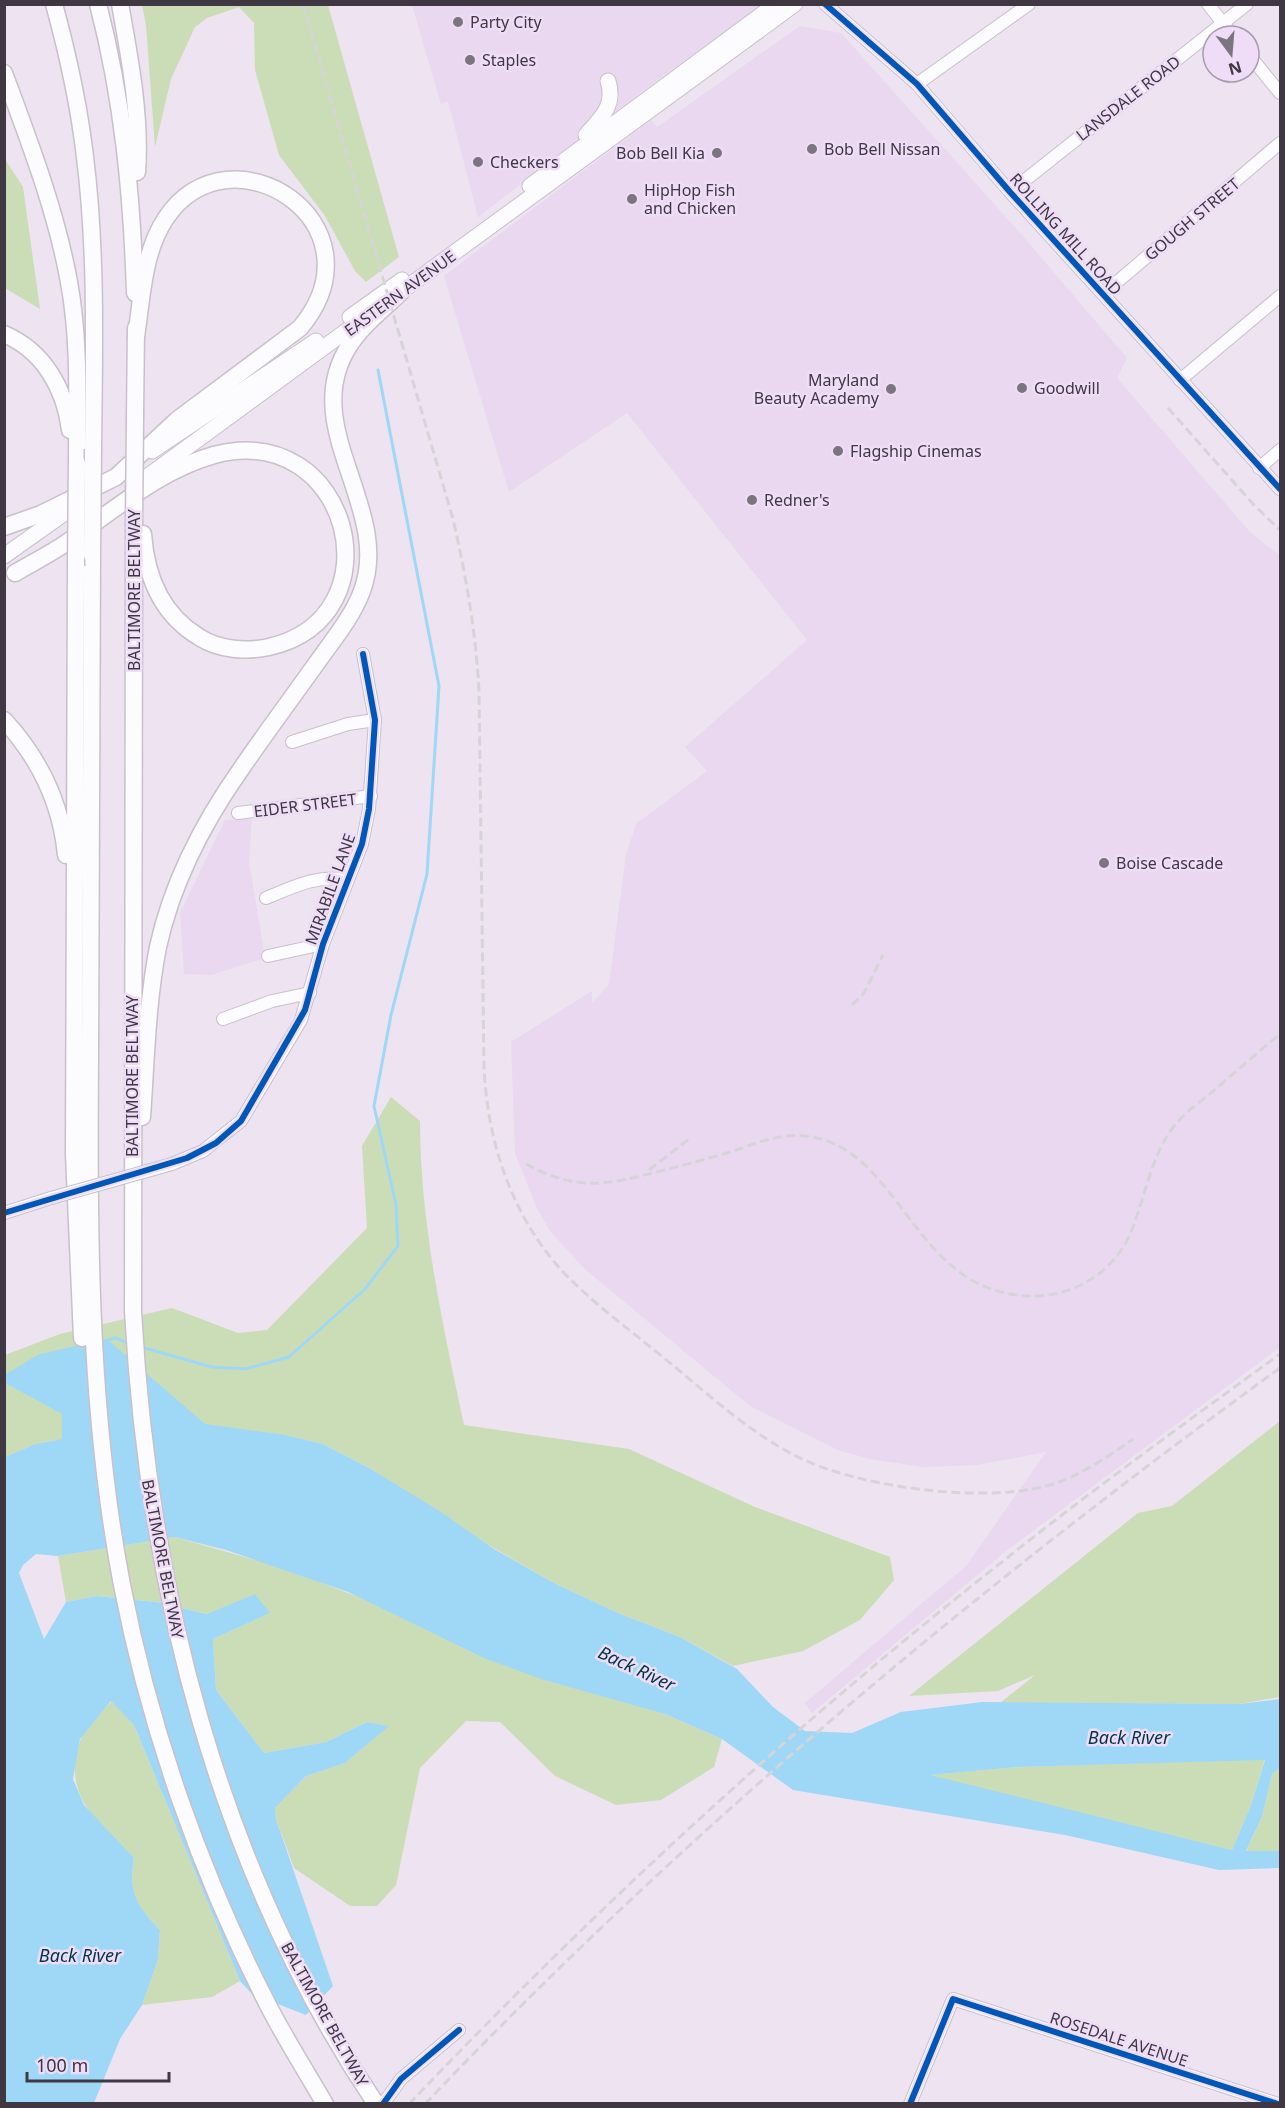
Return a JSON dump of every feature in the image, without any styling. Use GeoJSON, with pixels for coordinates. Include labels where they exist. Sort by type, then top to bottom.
{"type":"FeatureCollection","features":[{"type":"Feature","properties":{"kind":"highway"},"geometry":{"type":"LineString","coordinates":[[54,4],[78,104],[86,159],[93,270],[89,1208],[86,1312]]}},
{"type":"Feature","properties":{"kind":"highway","name":"BALTIMORE BELTWAY"},"geometry":{"type":"LineString","coordinates":[[98,4],[119,97],[127,153],[133,236],[138,521],[131,1219],[133,1311],[140,1418],[155,1530],[175,1629],[204,1730],[252,1866],[279,1930],[309,1992],[376,2103]]}},
{"type":"Feature","properties":{"kind":"highway"},"geometry":{"type":"LineString","coordinates":[[120,4],[139,152],[133,236]]}},
{"type":"Feature","properties":{"kind":"highway"},"geometry":{"type":"LineString","coordinates":[[4,73],[54,218],[69,283],[78,364],[74,1154],[86,1312],[105,1481],[135,1640],[165,1752],[187,1814],[241,1948],[270,2009],[325,2103]]}},
{"type":"Feature","properties":{"kind":"highway"},"geometry":{"type":"LineString","coordinates":[[4,527],[41,514],[116,477],[177,420],[300,328],[312,314],[325,281],[326,264],[321,238],[308,214],[287,194],[273,187],[245,180],[213,184],[186,198],[166,218],[152,249],[146,268],[136,337]]}},
{"type":"Feature","properties":{"kind":"highway"},"geometry":{"type":"LineString","coordinates":[[131,1219],[153,986],[165,920],[194,846],[220,800],[340,630],[362,590],[368,566],[368,541],[364,517],[335,424],[334,385],[349,346],[403,290]]}},
{"type":"Feature","properties":{"kind":"highway"},"geometry":{"type":"LineString","coordinates":[[4,334],[29,348],[53,377],[69,421],[77,463]]}},
{"type":"Feature","properties":{"kind":"highway"},"geometry":{"type":"LineString","coordinates":[[10,577],[64,544],[174,469],[214,455],[245,450],[280,456],[296,464],[325,489],[337,511],[345,535],[345,566],[332,601],[306,630],[292,639],[259,649],[220,646],[203,640],[185,629],[163,603],[148,570],[138,521]]}},
{"type":"Feature","properties":{"kind":"highway"},"geometry":{"type":"LineString","coordinates":[[4,720],[36,758],[59,811],[68,871],[75,987]]}},
{"type":"Feature","properties":{"kind":"main road","name":"EASTERN AVENUE"},"geometry":{"type":"LineString","coordinates":[[4,556],[206,412],[305,349],[776,4]]}},
{"type":"Feature","properties":{"kind":"main road","name":"EASTERN AVENUE"},"geometry":{"type":"LineString","coordinates":[[10,577],[795,4]]}},
{"type":"Feature","properties":{"kind":"main road"},"geometry":{"type":"LineString","coordinates":[[566,158],[605,114],[612,93],[608,81]]}},
{"type":"Feature","properties":{"kind":"street","name":"ROLLING MILL ROAD"},"geometry":{"type":"LineString","coordinates":[[825,4],[917,84],[1010,192],[1259,468],[1281,489]]}},
{"type":"Feature","properties":{"kind":"street"},"geometry":{"type":"LineString","coordinates":[[917,84],[1029,4]]}},
{"type":"Feature","properties":{"kind":"street"},"geometry":{"type":"LineString","coordinates":[[1208,4],[1223,23]]}},
{"type":"Feature","properties":{"kind":"street","name":"LANSDALE ROAD"},"geometry":{"type":"LineString","coordinates":[[1010,192],[1247,4]]}},
{"type":"Feature","properties":{"kind":"street"},"geometry":{"type":"LineString","coordinates":[[1261,69],[1281,93]]}},
{"type":"Feature","properties":{"kind":"street","name":"GOUGH STREET"},"geometry":{"type":"LineString","coordinates":[[1103,294],[1281,143]]}},
{"type":"Feature","properties":{"kind":"street"},"geometry":{"type":"LineString","coordinates":[[1180,380],[1281,296]]}},
{"type":"Feature","properties":{"kind":"street"},"geometry":{"type":"LineString","coordinates":[[1259,468],[1281,450]]}},
{"type":"Feature","properties":{"kind":"street","name":"MIRABILE LANE"},"geometry":{"type":"LineString","coordinates":[[4,1213],[187,1158],[203,1151],[230,1132],[249,1110],[301,1020],[323,944],[362,844],[371,796],[375,720],[363,654]]}},
{"type":"Feature","properties":{"kind":"street"},"geometry":{"type":"LineString","coordinates":[[292,742],[348,724],[375,720]]}},
{"type":"Feature","properties":{"kind":"street","name":"EIDER STREET"},"geometry":{"type":"LineString","coordinates":[[238,813],[371,796]]}},
{"type":"Feature","properties":{"kind":"street"},"geometry":{"type":"LineString","coordinates":[[266,898],[321,879],[347,880]]}},
{"type":"Feature","properties":{"kind":"street"},"geometry":{"type":"LineString","coordinates":[[268,956],[323,944]]}},
{"type":"Feature","properties":{"kind":"street"},"geometry":{"type":"LineString","coordinates":[[223,1018],[272,1001],[310,993]]}},
{"type":"Feature","properties":{"kind":"street","name":"ROSEDALE AVENUE"},"geometry":{"type":"LineString","coordinates":[[910,2103],[953,1999],[1261,2101],[1278,2103]]}},
{"type":"Feature","properties":{"kind":"street"},"geometry":{"type":"LineString","coordinates":[[383,2103],[401,2079],[459,2030]]}},
{"type":"Feature","properties":{"kind":"shaded area"},"geometry":{"type":"Polygon","coordinates":[[[412,5],[762,5],[645,89],[478,217],[448,101],[441,104],[412,5]]]}},
{"type":"Feature","properties":{"kind":"shaded area"},"geometry":{"type":"Polygon","coordinates":[[[800,26],[841,33],[1021,234],[1127,358],[1117,378],[1250,532],[1280,556],[1280,1347],[1006,1551],[812,1713],[805,1703],[966,1566],[1046,1452],[978,1465],[923,1467],[870,1459],[838,1450],[750,1406],[586,1270],[550,1231],[537,1208],[515,1153],[511,1042],[592,991],[592,1003],[609,984],[626,855],[636,824],[707,771],[685,747],[807,640],[627,413],[509,492],[444,276],[651,120],[657,127],[800,26]]]}},
{"type":"Feature","properties":{"kind":"shaded area"},"geometry":{"type":"Polygon","coordinates":[[[252,819],[249,861],[265,958],[211,975],[184,974],[180,913],[225,820],[252,819]]]}},
{"type":"Feature","properties":{"kind":"green space"},"geometry":{"type":"Polygon","coordinates":[[[142,5],[328,5],[399,257],[366,282],[355,271],[325,216],[279,155],[255,70],[254,23],[239,7],[207,18],[195,27],[171,79],[155,147],[146,25],[142,5]]]}},
{"type":"Feature","properties":{"kind":"green space"},"geometry":{"type":"Polygon","coordinates":[[[5,159],[23,187],[40,309],[5,288],[5,159]]]}},
{"type":"Feature","properties":{"kind":"green space"},"geometry":{"type":"Polygon","coordinates":[[[391,1097],[420,1121],[428,1236],[464,1425],[629,1449],[755,1507],[890,1557],[894,1580],[860,1620],[803,1651],[733,1666],[680,1637],[618,1613],[554,1583],[490,1546],[371,1469],[323,1444],[286,1435],[56,1440],[35,1444],[5,1457],[5,1355],[60,1334],[172,1308],[238,1333],[267,1330],[367,1228],[362,1146],[391,1097]]]}},
{"type":"Feature","properties":{"kind":"green space"},"geometry":{"type":"Polygon","coordinates":[[[1280,1421],[1280,1697],[1239,1704],[1000,1703],[1035,1675],[998,1691],[909,1696],[1138,1513],[1172,1506],[1280,1421]]]}},
{"type":"Feature","properties":{"kind":"green space"},"geometry":{"type":"Polygon","coordinates":[[[175,1537],[280,1567],[665,1714],[722,1739],[714,1767],[661,1800],[616,1805],[555,1776],[500,1722],[466,1721],[420,1768],[396,1885],[377,1906],[350,1906],[294,1868],[276,1819],[275,1808],[306,1776],[345,1763],[388,1726],[367,1722],[326,1742],[264,1753],[216,1690],[213,1639],[270,1613],[207,1614],[156,1602],[97,1596],[66,1602],[58,1556],[175,1537]]]}},
{"type":"Feature","properties":{"kind":"green space"},"geometry":{"type":"Polygon","coordinates":[[[112,1701],[134,1725],[240,1981],[212,1997],[142,2005],[158,1960],[160,1930],[136,1898],[132,1880],[134,1858],[86,1807],[75,1778],[75,1760],[82,1736],[112,1701]]]}},
{"type":"Feature","properties":{"kind":"green space"},"geometry":{"type":"Polygon","coordinates":[[[1265,1759],[1251,1805],[1232,1850],[927,1775],[1018,1767],[1265,1759]]]}},
{"type":"Feature","properties":{"kind":"green space"},"geometry":{"type":"Polygon","coordinates":[[[1280,1768],[1280,1851],[1246,1852],[1262,1817],[1272,1774],[1280,1768]]]}},
{"type":"Feature","properties":{"kind":"water","name":"Back River"},"geometry":{"type":"Polygon","coordinates":[[[108,1340],[205,1424],[286,1435],[323,1444],[371,1469],[441,1512],[494,1549],[554,1583],[618,1613],[680,1637],[737,1669],[773,1707],[805,1731],[852,1733],[901,1712],[982,1702],[1239,1704],[1280,1699],[1280,1768],[1272,1774],[1262,1817],[1246,1851],[1280,1851],[1280,1868],[1219,1870],[1065,1835],[793,1790],[722,1739],[665,1714],[541,1679],[484,1658],[348,1592],[226,1550],[175,1537],[58,1556],[36,1554],[23,1565],[19,1573],[44,1639],[66,1602],[97,1596],[156,1602],[207,1614],[255,1594],[270,1613],[213,1639],[216,1690],[264,1753],[326,1742],[367,1722],[389,1726],[345,1763],[306,1776],[275,1808],[276,1819],[333,1986],[306,2015],[252,1994],[240,1981],[134,1725],[111,1701],[80,1739],[73,1779],[84,1805],[134,1858],[132,1880],[136,1898],[160,1930],[158,1960],[142,2005],[120,2039],[94,2103],[5,2103],[5,1457],[35,1444],[62,1439],[62,1414],[5,1383],[4,1377],[34,1359],[108,1340]],[[1265,1760],[1018,1767],[930,1775],[1232,1850],[1251,1805],[1265,1760]]]}},
{"type":"Feature","properties":{"kind":"waterway"},"geometry":{"type":"LineString","coordinates":[[141,1347],[212,1367],[245,1369],[289,1357],[365,1289],[398,1246],[396,1205],[374,1106],[391,1015],[427,874],[439,686],[378,370]]}},
{"type":"Feature","properties":{"kind":"waterway"},"geometry":{"type":"LineString","coordinates":[[101,1342],[115,1338],[129,1343]]}},
{"type":"Feature","properties":{"kind":"waterway"},"geometry":{"type":"LineString","coordinates":[[4,1377],[39,1356],[86,1345]]}},
{"type":"Feature","properties":{"kind":"railway"},"geometry":{"type":"LineString","coordinates":[[303,4],[453,519],[466,583],[476,648],[479,691],[486,1094],[497,1150],[506,1177],[530,1228],[564,1273],[600,1306],[712,1398],[762,1436],[798,1457],[824,1468],[891,1485],[964,1493],[1000,1493],[1032,1489],[1069,1478],[1107,1457],[1133,1439]]}},
{"type":"Feature","properties":{"kind":"railway"},"geometry":{"type":"LineString","coordinates":[[1168,408],[1254,505],[1280,530]]}},
{"type":"Feature","properties":{"kind":"railway"},"geometry":{"type":"LineString","coordinates":[[852,1005],[864,993],[883,955]]}},
{"type":"Feature","properties":{"kind":"railway"},"geometry":{"type":"LineString","coordinates":[[526,1164],[562,1179],[592,1183],[608,1182],[641,1176],[776,1138],[805,1136],[834,1144],[859,1160],[880,1181],[941,1256],[965,1276],[994,1290],[1014,1295],[1055,1294],[1092,1279],[1121,1251],[1136,1219],[1158,1153],[1172,1129],[1190,1110],[1280,1034]]}},
{"type":"Feature","properties":{"kind":"railway"},"geometry":{"type":"LineString","coordinates":[[649,1170],[689,1139]]}},
{"type":"Feature","properties":{"kind":"railway"},"geometry":{"type":"LineString","coordinates":[[409,2104],[479,2031],[624,1889],[698,1820],[850,1686],[928,1621],[1142,1454],[1280,1354]]}},
{"type":"Feature","properties":{"kind":"railway"},"geometry":{"type":"LineString","coordinates":[[425,2104],[626,1904],[836,1716],[1054,1538],[1280,1368]]}},
{"type":"Feature","properties":{"kind":"cycle path"},"geometry":{"type":"LineString","coordinates":[[825,4],[917,84],[1010,192],[1280,489]]}},
{"type":"Feature","properties":{"kind":"cycle path"},"geometry":{"type":"LineString","coordinates":[[4,1213],[187,1158],[216,1143],[241,1121],[305,1010],[323,944],[362,844],[369,809],[375,720],[363,654]]}},
{"type":"Feature","properties":{"kind":"cycle path"},"geometry":{"type":"LineString","coordinates":[[910,2104],[953,1999],[1278,2104]]}},
{"type":"Feature","properties":{"kind":"cycle path"},"geometry":{"type":"LineString","coordinates":[[383,2104],[401,2079],[459,2030]]}},
{"type":"Feature","properties":{"kind":"place","name":"Party City"},"geometry":{"type":"Point","coordinates":[458,22]}},
{"type":"Feature","properties":{"kind":"place","name":"Staples"},"geometry":{"type":"Point","coordinates":[470,60]}},
{"type":"Feature","properties":{"kind":"place","name":"Bob Bell Nissan"},"geometry":{"type":"Point","coordinates":[812,149]}},
{"type":"Feature","properties":{"kind":"place","name":"Bob Bell Kia"},"geometry":{"type":"Point","coordinates":[717,153]}},
{"type":"Feature","properties":{"kind":"place","name":"Checkers"},"geometry":{"type":"Point","coordinates":[478,162]}},
{"type":"Feature","properties":{"kind":"place","name":"HipHop Fish and Chicken"},"geometry":{"type":"Point","coordinates":[632,199]}},
{"type":"Feature","properties":{"kind":"place","name":"Goodwill"},"geometry":{"type":"Point","coordinates":[1022,388]}},
{"type":"Feature","properties":{"kind":"place","name":"Maryland Beauty Academy"},"geometry":{"type":"Point","coordinates":[891,389]}},
{"type":"Feature","properties":{"kind":"place","name":"Flagship Cinemas"},"geometry":{"type":"Point","coordinates":[838,451]}},
{"type":"Feature","properties":{"kind":"place","name":"Redner's"},"geometry":{"type":"Point","coordinates":[752,500]}},
{"type":"Feature","properties":{"kind":"place","name":"Boise Cascade"},"geometry":{"type":"Point","coordinates":[1104,863]}}]}
